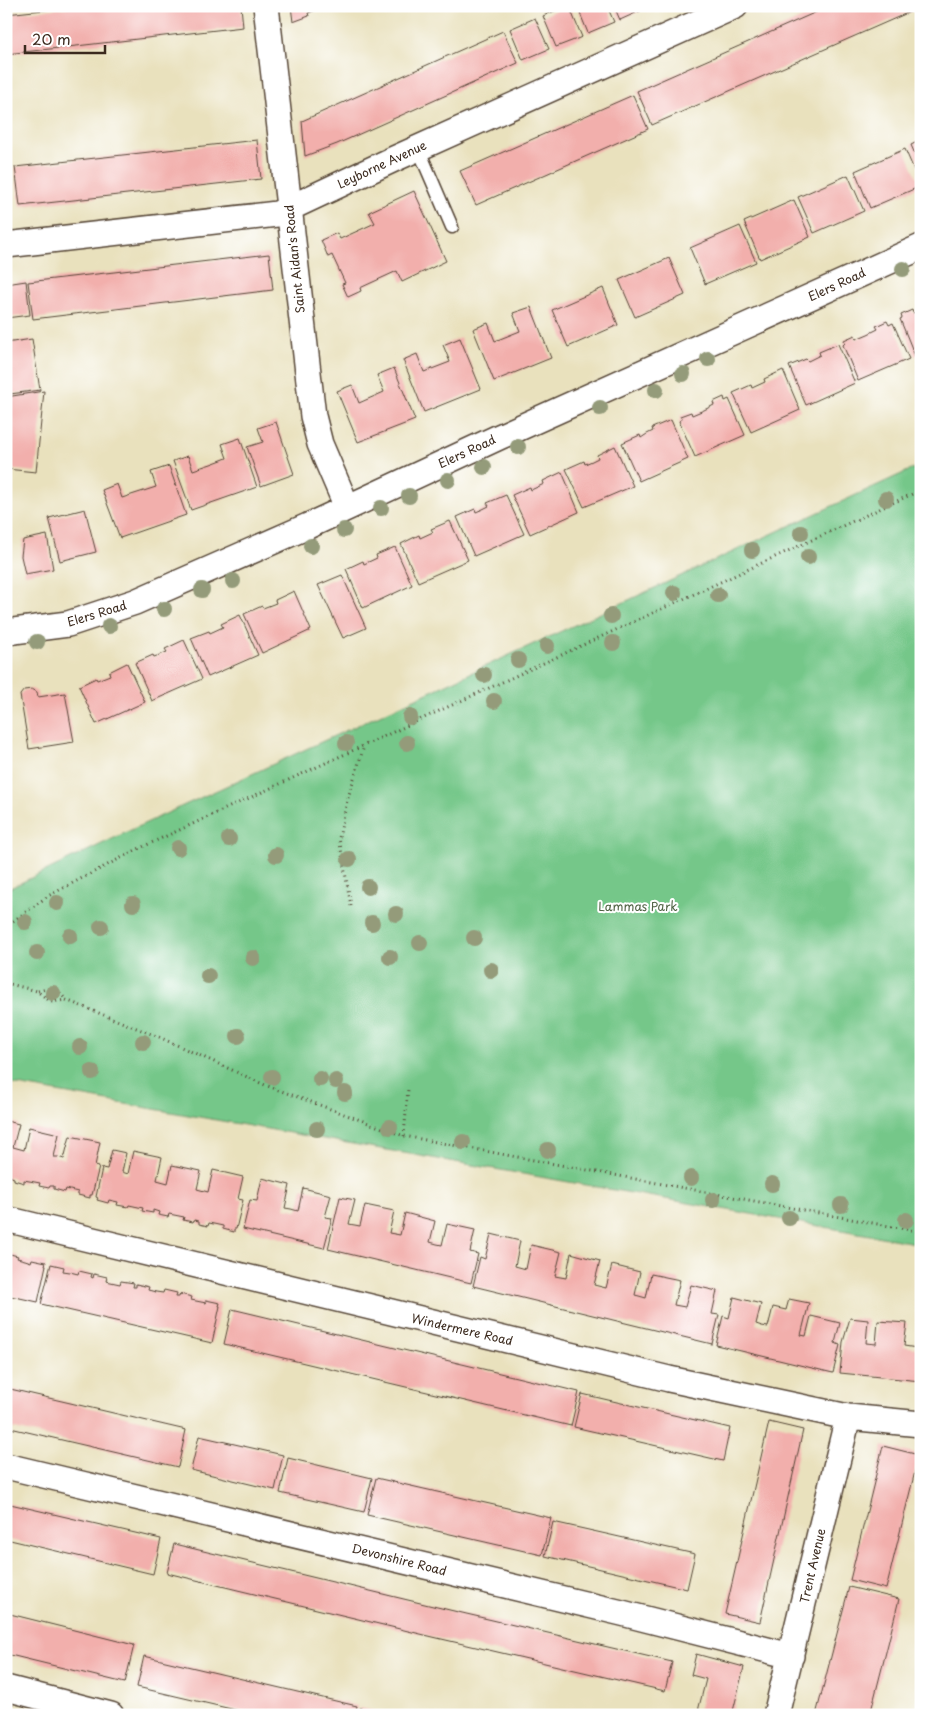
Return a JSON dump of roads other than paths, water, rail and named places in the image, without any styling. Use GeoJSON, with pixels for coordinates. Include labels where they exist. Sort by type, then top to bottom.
{"type":"FeatureCollection","features":[{"type":"Feature","properties":{"kind":"street","name":"Saint Aidan's Road"},"geometry":{"type":"LineString","coordinates":[[266,6],[313,416],[320,444],[348,507]]}},
{"type":"Feature","properties":{"kind":"street","name":"Leyborne Avenue"},"geometry":{"type":"LineString","coordinates":[[6,245],[277,214],[418,148],[735,6]]}},
{"type":"Feature","properties":{"kind":"street","name":"Elers Road"},"geometry":{"type":"LineString","coordinates":[[6,632],[68,624],[135,602],[921,247]]}},
{"type":"Feature","properties":{"kind":"street","name":"Windermere Road"},"geometry":{"type":"LineString","coordinates":[[6,1219],[669,1379],[848,1417],[921,1424]]}},
{"type":"Feature","properties":{"kind":"street","name":"Trent Avenue"},"geometry":{"type":"LineString","coordinates":[[776,1715],[848,1417]]}},
{"type":"Feature","properties":{"kind":"street","name":"Devonshire Road"},"geometry":{"type":"LineString","coordinates":[[6,1466],[791,1656]]}},
{"type":"Feature","properties":{"kind":"street"},"geometry":{"type":"LineString","coordinates":[[6,1688],[111,1715]]}},
{"type":"Feature","properties":{"kind":"lane"},"geometry":{"type":"LineString","coordinates":[[418,148],[452,227]]}},
{"type":"Feature","properties":{"kind":"park label","name":"Lammas Park"},"geometry":{"type":"Point","coordinates":[638,907]}}]}
